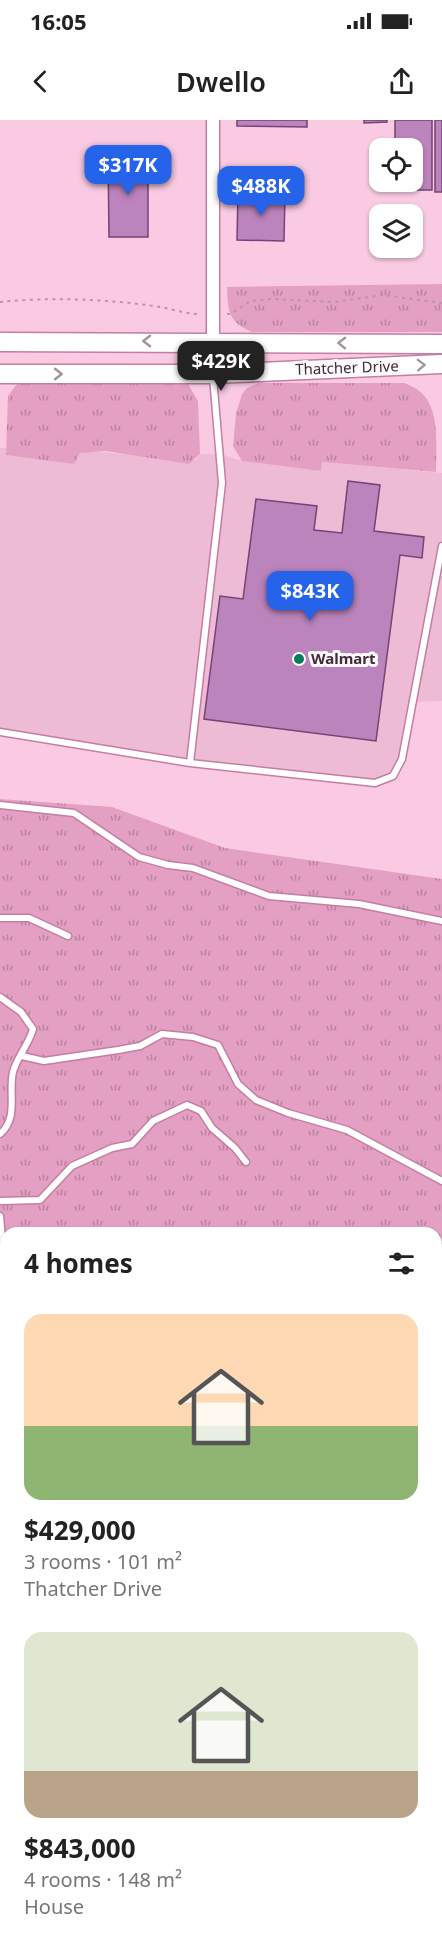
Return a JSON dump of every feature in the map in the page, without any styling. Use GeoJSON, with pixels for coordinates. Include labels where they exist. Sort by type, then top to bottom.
{"type":"FeatureCollection","features":[{"type":"Feature","properties":{"kind":"main road","name":"Thatcher Drive"},"geometry":{"type":"LineString","coordinates":[[0,342],[213,341],[442,344]]}},
{"type":"Feature","properties":{"kind":"main road","name":"Thatcher Drive"},"geometry":{"type":"LineString","coordinates":[[0,374],[213,374],[442,364]]}},
{"type":"Feature","properties":{"kind":"street"},"geometry":{"type":"LineString","coordinates":[[213,120],[213,374]]}},
{"type":"Feature","properties":{"kind":"lane"},"geometry":{"type":"LineString","coordinates":[[190,763],[222,483],[213,374]]}},
{"type":"Feature","properties":{"kind":"lane"},"geometry":{"type":"LineString","coordinates":[[0,732],[190,763],[375,783],[393,776],[402,759],[442,546]]}},
{"type":"Feature","properties":{"kind":"lane"},"geometry":{"type":"LineString","coordinates":[[0,805],[74,813],[139,856],[168,865],[194,868],[269,896],[359,904],[442,921]]}},
{"type":"Feature","properties":{"kind":"lane"},"geometry":{"type":"LineString","coordinates":[[0,918],[29,918],[68,936]]}},
{"type":"Feature","properties":{"kind":"lane"},"geometry":{"type":"LineString","coordinates":[[0,997],[21,1012],[33,1029],[14,1071],[13,1104],[8,1127],[0,1134]]}},
{"type":"Feature","properties":{"kind":"lane"},"geometry":{"type":"LineString","coordinates":[[22,1056],[44,1061],[140,1046],[162,1034],[193,1037],[218,1045],[238,1084],[256,1100],[288,1113],[346,1130],[442,1181]]}},
{"type":"Feature","properties":{"kind":"lane"},"geometry":{"type":"LineString","coordinates":[[0,1214],[1,1201],[40,1200],[72,1166],[112,1148],[132,1144],[153,1121],[187,1105],[201,1111],[212,1128],[235,1148],[246,1162]]}},
{"type":"Feature","properties":{"kind":"shaded area"},"geometry":{"type":"Polygon","coordinates":[[[0,448],[7,448],[6,455],[75,460],[80,453],[87,451],[196,460],[200,454],[220,454],[243,461],[320,471],[321,462],[442,473],[442,701],[414,702],[402,759],[393,776],[375,783],[191,763],[0,732],[0,448]]]}},
{"type":"Feature","properties":{"kind":"green space"},"geometry":{"type":"Polygon","coordinates":[[[442,284],[442,332],[252,332],[238,324],[231,315],[227,287],[442,284]]]}},
{"type":"Feature","properties":{"kind":"green space"},"geometry":{"type":"Polygon","coordinates":[[[26,380],[175,381],[188,384],[198,401],[200,454],[189,464],[106,451],[80,453],[74,464],[6,455],[8,396],[16,385],[26,380]]]}},
{"type":"Feature","properties":{"kind":"green space"},"geometry":{"type":"Polygon","coordinates":[[[259,383],[404,383],[416,389],[425,397],[434,418],[436,472],[322,462],[321,471],[242,461],[233,446],[236,414],[242,394],[247,388],[259,383]]]}},
{"type":"Feature","properties":{"kind":"green space"},"geometry":{"type":"Polygon","coordinates":[[[0,799],[112,807],[225,848],[442,879],[442,1227],[0,1227],[0,799]]]}},
{"type":"Feature","properties":{"kind":"building"},"geometry":{"type":"Polygon","coordinates":[[[237,120],[307,120],[307,127],[237,126],[237,120]]]}},
{"type":"Feature","properties":{"kind":"building"},"geometry":{"type":"Polygon","coordinates":[[[364,120],[387,120],[387,122],[364,123],[364,120]]]}},
{"type":"Feature","properties":{"kind":"building"},"geometry":{"type":"Polygon","coordinates":[[[395,120],[432,120],[432,190],[423,190],[423,138],[395,138],[395,120]]]}},
{"type":"Feature","properties":{"kind":"building"},"geometry":{"type":"Polygon","coordinates":[[[435,120],[442,120],[442,192],[435,192],[435,120]]]}},
{"type":"Feature","properties":{"kind":"building"},"geometry":{"type":"Polygon","coordinates":[[[108,155],[148,155],[148,237],[109,237],[108,155]]]}},
{"type":"Feature","properties":{"kind":"building"},"geometry":{"type":"Polygon","coordinates":[[[238,193],[285,193],[284,241],[237,240],[238,193]]]}},
{"type":"Feature","properties":{"kind":"building","name":"Walmart"},"geometry":{"type":"Polygon","coordinates":[[[348,481],[380,485],[374,531],[424,537],[422,558],[400,555],[376,741],[204,719],[220,596],[243,599],[256,499],[317,506],[314,530],[342,533],[348,481]]]}},
{"type":"Feature","properties":{"kind":"place","name":"Walmart"},"geometry":{"type":"Point","coordinates":[299,659]}}]}
